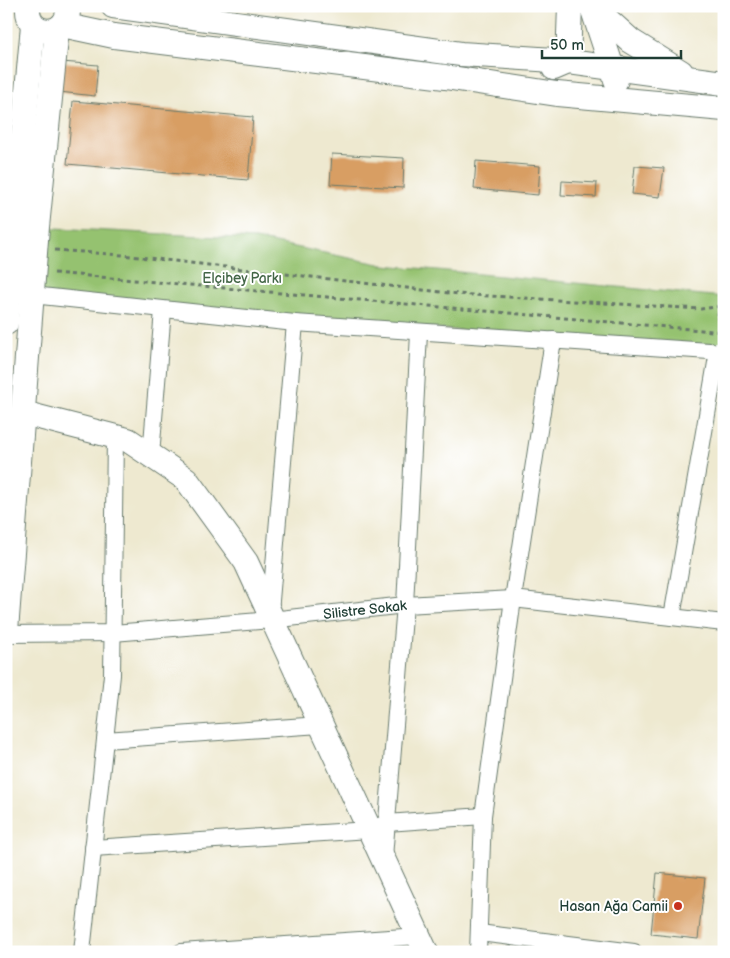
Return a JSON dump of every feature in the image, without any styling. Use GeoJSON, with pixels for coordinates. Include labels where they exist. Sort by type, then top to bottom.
{"type":"FeatureCollection","features":[{"type":"Feature","properties":{"kind":"main road"},"geometry":{"type":"LineString","coordinates":[[113,6],[461,54],[568,62],[724,83]]}},
{"type":"Feature","properties":{"kind":"main road"},"geometry":{"type":"LineString","coordinates":[[568,62],[570,6]]}},
{"type":"Feature","properties":{"kind":"main road"},"geometry":{"type":"LineString","coordinates":[[592,6],[616,79],[612,91],[602,98]]}},
{"type":"Feature","properties":{"kind":"main road"},"geometry":{"type":"LineString","coordinates":[[592,6],[631,41],[688,77]]}},
{"type":"Feature","properties":{"kind":"main road"},"geometry":{"type":"LineString","coordinates":[[24,16],[44,31],[62,20],[114,36],[445,77],[557,94],[724,109]]}},
{"type":"Feature","properties":{"kind":"main road"},"geometry":{"type":"LineString","coordinates":[[6,632],[32,295],[24,258],[24,16]]}},
{"type":"Feature","properties":{"kind":"main road"},"geometry":{"type":"LineString","coordinates":[[6,323],[24,258],[62,20]]}},
{"type":"Feature","properties":{"kind":"main road"},"geometry":{"type":"LineString","coordinates":[[557,94],[552,88],[549,76],[554,68],[568,62]]}},
{"type":"Feature","properties":{"kind":"main road"},"geometry":{"type":"LineString","coordinates":[[23,413],[128,440],[186,479],[246,562],[320,725],[378,827],[384,861],[422,944]]}},
{"type":"Feature","properties":{"kind":"street"},"geometry":{"type":"LineString","coordinates":[[32,295],[163,310],[419,333],[721,351],[672,617]]}},
{"type":"Feature","properties":{"kind":"street"},"geometry":{"type":"LineString","coordinates":[[151,455],[163,310]]}},
{"type":"Feature","properties":{"kind":"street"},"geometry":{"type":"LineString","coordinates":[[271,619],[296,323]]}},
{"type":"Feature","properties":{"kind":"street"},"geometry":{"type":"LineString","coordinates":[[378,827],[405,605],[419,333]]}},
{"type":"Feature","properties":{"kind":"street"},"geometry":{"type":"LineString","coordinates":[[478,952],[483,816],[512,599],[553,340]]}},
{"type":"Feature","properties":{"kind":"street"},"geometry":{"type":"LineString","coordinates":[[82,952],[112,675],[115,436]]}},
{"type":"Feature","properties":{"kind":"street","name":"Silistre Sokak"},"geometry":{"type":"LineString","coordinates":[[6,632],[113,633],[405,605],[512,599],[724,623]]}},
{"type":"Feature","properties":{"kind":"street"},"geometry":{"type":"LineString","coordinates":[[105,740],[320,725]]}},
{"type":"Feature","properties":{"kind":"street"},"geometry":{"type":"LineString","coordinates":[[93,848],[378,827],[483,816]]}},
{"type":"Feature","properties":{"kind":"street"},"geometry":{"type":"LineString","coordinates":[[479,933],[634,952]]}},
{"type":"Feature","properties":{"kind":"street"},"geometry":{"type":"LineString","coordinates":[[182,952],[422,944]]}},
{"type":"Feature","properties":{"kind":"path"},"geometry":{"type":"LineString","coordinates":[[24,258],[60,251],[122,255],[458,294],[701,309],[723,306]]}},
{"type":"Feature","properties":{"kind":"path"},"geometry":{"type":"LineString","coordinates":[[24,258],[724,332]]}},
{"type":"Feature","properties":{"kind":"path"},"geometry":{"type":"LineString","coordinates":[[723,306],[716,317],[724,325]]}},
{"type":"Feature","properties":{"kind":"green space","name":"Elçibey Parkı"},"geometry":{"type":"Polygon","coordinates":[[[37,227],[256,239],[384,265],[724,297],[724,352],[32,295],[37,227]]]}},
{"type":"Feature","properties":{"kind":"building"},"geometry":{"type":"Polygon","coordinates":[[[62,62],[98,65],[95,96],[59,92],[62,62]]]}},
{"type":"Feature","properties":{"kind":"building"},"geometry":{"type":"Polygon","coordinates":[[[6,96],[13,97],[9,164],[6,164],[6,96]]]}},
{"type":"Feature","properties":{"kind":"building"},"geometry":{"type":"Polygon","coordinates":[[[73,101],[253,117],[248,180],[67,164],[73,101]]]}},
{"type":"Feature","properties":{"kind":"building"},"geometry":{"type":"Polygon","coordinates":[[[332,154],[404,158],[403,188],[330,184],[332,154]]]}},
{"type":"Feature","properties":{"kind":"building"},"geometry":{"type":"Polygon","coordinates":[[[476,161],[540,166],[538,195],[474,189],[476,161]]]}},
{"type":"Feature","properties":{"kind":"building"},"geometry":{"type":"Polygon","coordinates":[[[635,166],[664,168],[660,197],[632,194],[635,166]]]}},
{"type":"Feature","properties":{"kind":"building"},"geometry":{"type":"Polygon","coordinates":[[[562,181],[597,183],[596,197],[561,195],[562,181]]]}},
{"type":"Feature","properties":{"kind":"building","name":"Hasan Ağa Camii"},"geometry":{"type":"Polygon","coordinates":[[[657,873],[705,878],[698,939],[651,934],[657,873]]]}},
{"type":"Feature","properties":{"kind":"place","name":"Hasan Ağa Camii"},"geometry":{"type":"Point","coordinates":[678,906]}}]}
